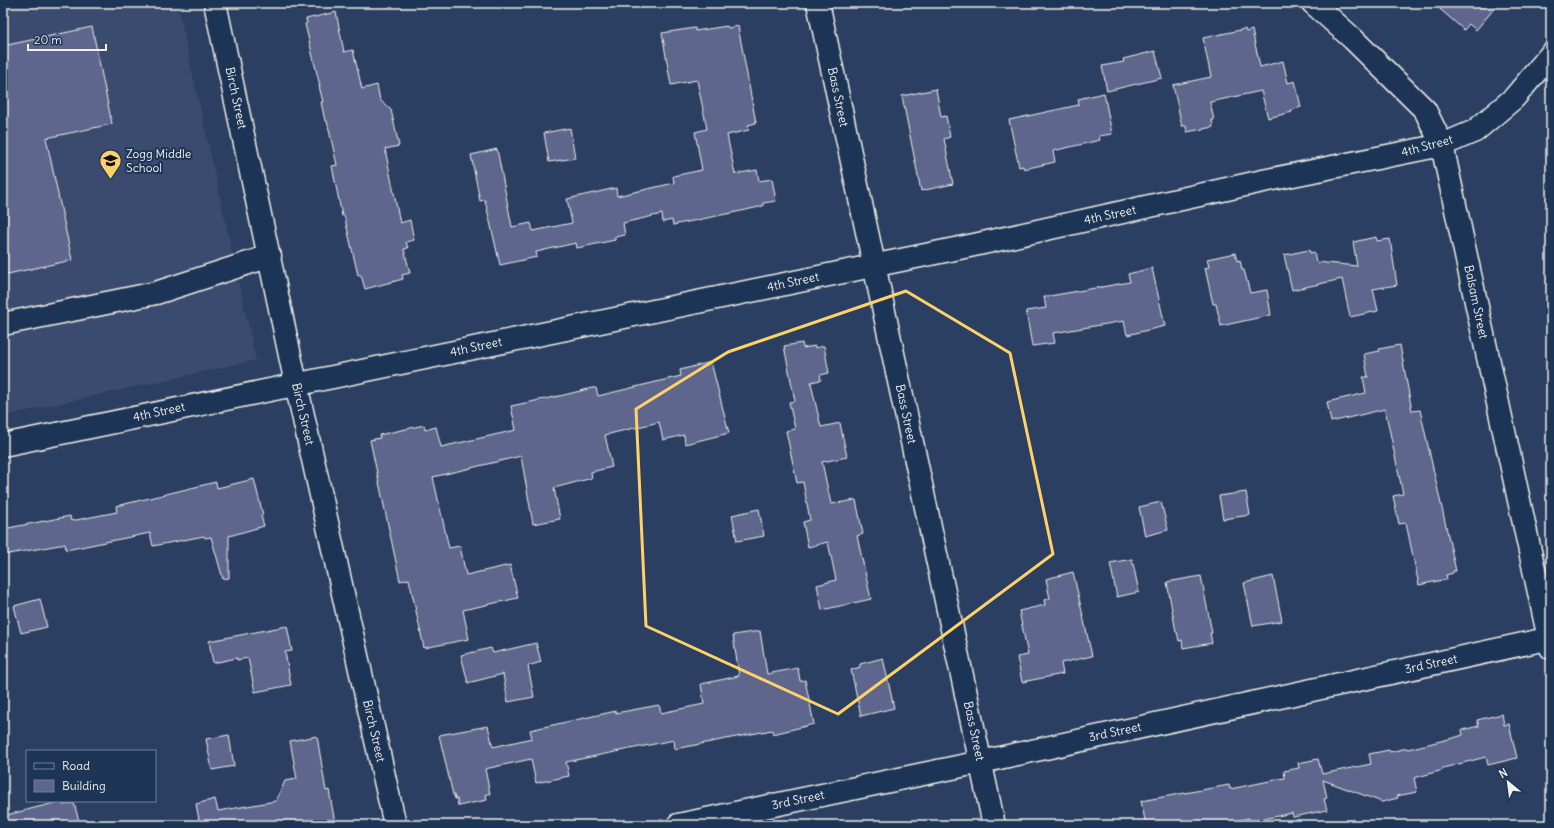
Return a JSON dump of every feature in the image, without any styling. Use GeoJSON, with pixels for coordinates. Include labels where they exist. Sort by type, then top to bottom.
{"type":"FeatureCollection","features":[{"type":"Feature","properties":{"kind":"street","name":"Birch Street"},"geometry":{"type":"LineString","coordinates":[[215,3],[296,384],[395,825]]}},
{"type":"Feature","properties":{"kind":"street","name":"Bass Street"},"geometry":{"type":"LineString","coordinates":[[818,3],[994,825]]}},
{"type":"Feature","properties":{"kind":"street","name":"Balsam Street"},"geometry":{"type":"LineString","coordinates":[[1314,3],[1425,110],[1442,145],[1550,641]]}},
{"type":"Feature","properties":{"kind":"street","name":"4th Street"},"geometry":{"type":"LineString","coordinates":[[3,445],[874,266],[1263,181],[1442,145],[1475,131],[1514,98],[1551,54]]}},
{"type":"Feature","properties":{"kind":"street"},"geometry":{"type":"LineString","coordinates":[[3,324],[156,293],[270,256]]}},
{"type":"Feature","properties":{"kind":"street","name":"3rd Street"},"geometry":{"type":"LineString","coordinates":[[678,825],[1550,641]]}},
{"type":"Feature","properties":{"kind":"highlighted area"},"geometry":{"type":"Polygon","coordinates":[[[906,291],[1010,353],[1053,554],[838,714],[646,626],[636,409],[728,352],[906,291]]]}},
{"type":"Feature","properties":{"kind":"shaded area","name":"Zogg Middle School"},"geometry":{"type":"Polygon","coordinates":[[[3,3],[177,3],[256,360],[3,416],[3,3]]]}},
{"type":"Feature","properties":{"kind":"building"},"geometry":{"type":"Polygon","coordinates":[[[1433,3],[1499,3],[1476,30],[1469,24],[1464,30],[1433,3]]]}},
{"type":"Feature","properties":{"kind":"building"},"geometry":{"type":"Polygon","coordinates":[[[336,12],[344,52],[353,50],[362,89],[377,85],[380,100],[391,110],[399,146],[385,149],[400,223],[410,220],[414,240],[406,242],[408,248],[404,249],[410,273],[402,275],[403,279],[365,289],[361,275],[358,275],[344,215],[342,216],[332,166],[337,165],[327,121],[325,121],[321,102],[323,102],[320,86],[305,24],[307,23],[306,19],[336,12]]]}},
{"type":"Feature","properties":{"kind":"building"},"geometry":{"type":"Polygon","coordinates":[[[727,26],[728,28],[738,26],[756,123],[748,125],[749,130],[727,135],[735,174],[757,170],[759,181],[772,179],[776,201],[763,203],[763,206],[746,210],[673,225],[672,220],[663,222],[662,214],[623,223],[625,235],[615,237],[615,240],[577,248],[576,243],[536,252],[537,257],[500,265],[485,200],[480,201],[471,155],[497,149],[512,227],[531,223],[533,231],[572,223],[567,199],[616,188],[617,196],[674,183],[673,176],[702,170],[695,132],[707,129],[697,80],[671,85],[662,33],[695,28],[695,31],[727,26]]]}},
{"type":"Feature","properties":{"kind":"building"},"geometry":{"type":"Polygon","coordinates":[[[92,27],[112,124],[46,138],[72,260],[3,275],[3,46],[92,27]]]}},
{"type":"Feature","properties":{"kind":"building"},"geometry":{"type":"Polygon","coordinates":[[[1245,29],[1246,32],[1252,30],[1260,67],[1283,61],[1288,83],[1295,81],[1301,107],[1292,110],[1292,112],[1268,118],[1261,91],[1210,102],[1214,120],[1212,120],[1213,127],[1187,132],[1186,126],[1182,126],[1173,85],[1211,77],[1203,38],[1245,29]]]}},
{"type":"Feature","properties":{"kind":"building"},"geometry":{"type":"Polygon","coordinates":[[[1155,51],[1162,78],[1107,91],[1102,66],[1124,62],[1123,59],[1155,51]]]}},
{"type":"Feature","properties":{"kind":"building"},"geometry":{"type":"Polygon","coordinates":[[[936,89],[941,117],[946,116],[950,137],[944,139],[953,184],[921,191],[902,96],[936,89]]]}},
{"type":"Feature","properties":{"kind":"building"},"geometry":{"type":"Polygon","coordinates":[[[1104,93],[1112,134],[1099,136],[1100,140],[1053,151],[1055,162],[1024,169],[1023,166],[1019,167],[1009,120],[1079,105],[1078,99],[1104,93]]]}},
{"type":"Feature","properties":{"kind":"building"},"geometry":{"type":"Polygon","coordinates":[[[570,128],[575,158],[549,162],[544,133],[570,128]]]}},
{"type":"Feature","properties":{"kind":"building"},"geometry":{"type":"Polygon","coordinates":[[[1376,237],[1377,241],[1390,239],[1397,285],[1373,289],[1378,311],[1350,317],[1342,279],[1292,290],[1284,255],[1309,250],[1310,253],[1314,252],[1316,262],[1357,266],[1353,242],[1376,237]]]}},
{"type":"Feature","properties":{"kind":"building"},"geometry":{"type":"Polygon","coordinates":[[[1235,253],[1237,261],[1240,260],[1242,270],[1244,270],[1250,293],[1267,290],[1271,315],[1221,326],[1216,304],[1213,304],[1205,268],[1209,267],[1207,259],[1235,253]]]}},
{"type":"Feature","properties":{"kind":"building"},"geometry":{"type":"Polygon","coordinates":[[[1152,268],[1165,326],[1127,335],[1124,321],[1053,333],[1055,343],[1032,346],[1026,311],[1046,308],[1044,297],[1130,282],[1128,274],[1152,268]]]}},
{"type":"Feature","properties":{"kind":"building"},"geometry":{"type":"Polygon","coordinates":[[[802,343],[803,348],[824,346],[829,373],[820,375],[821,380],[811,382],[812,388],[821,427],[840,423],[847,457],[822,462],[831,504],[856,500],[863,534],[857,536],[871,599],[822,610],[817,585],[836,580],[828,542],[808,547],[803,522],[810,520],[803,482],[797,483],[786,431],[795,429],[789,402],[795,401],[784,346],[802,343]]]}},
{"type":"Feature","properties":{"kind":"building"},"geometry":{"type":"Polygon","coordinates":[[[1400,345],[1412,411],[1420,410],[1456,571],[1446,575],[1447,579],[1419,585],[1406,523],[1399,524],[1393,496],[1403,494],[1385,409],[1331,422],[1327,402],[1366,393],[1363,377],[1368,377],[1364,354],[1380,351],[1379,349],[1400,345]]]}},
{"type":"Feature","properties":{"kind":"building"},"geometry":{"type":"Polygon","coordinates":[[[711,362],[729,433],[685,444],[684,435],[663,440],[659,422],[605,435],[612,467],[591,472],[592,478],[554,488],[560,519],[533,524],[521,456],[433,477],[449,548],[460,546],[466,575],[510,565],[518,598],[463,610],[469,639],[424,648],[409,579],[400,581],[370,440],[380,438],[379,435],[424,425],[425,430],[436,427],[441,447],[516,430],[511,406],[592,388],[596,388],[598,396],[681,376],[680,370],[711,362]]]}},
{"type":"Feature","properties":{"kind":"building"},"geometry":{"type":"Polygon","coordinates":[[[254,479],[263,515],[261,516],[264,526],[229,536],[229,578],[223,579],[211,537],[205,538],[204,536],[153,546],[150,533],[66,550],[65,544],[3,555],[3,529],[70,516],[71,521],[117,512],[116,506],[216,482],[217,488],[254,479]]]}},
{"type":"Feature","properties":{"kind":"building"},"geometry":{"type":"Polygon","coordinates":[[[1246,492],[1250,515],[1223,519],[1219,496],[1246,492]]]}},
{"type":"Feature","properties":{"kind":"building"},"geometry":{"type":"Polygon","coordinates":[[[1161,502],[1168,530],[1145,536],[1139,507],[1161,502]]]}},
{"type":"Feature","properties":{"kind":"building"},"geometry":{"type":"Polygon","coordinates":[[[759,509],[764,536],[737,541],[732,515],[759,509]]]}},
{"type":"Feature","properties":{"kind":"building"},"geometry":{"type":"Polygon","coordinates":[[[1132,559],[1139,592],[1117,597],[1110,563],[1132,559]]]}},
{"type":"Feature","properties":{"kind":"building"},"geometry":{"type":"Polygon","coordinates":[[[1073,572],[1092,656],[1061,663],[1063,674],[1022,682],[1017,657],[1028,655],[1019,611],[1045,605],[1044,600],[1050,599],[1046,579],[1073,572]]]}},
{"type":"Feature","properties":{"kind":"building"},"geometry":{"type":"Polygon","coordinates":[[[1201,576],[1212,633],[1210,633],[1212,643],[1183,648],[1182,640],[1179,641],[1176,632],[1167,582],[1201,576]]]}},
{"type":"Feature","properties":{"kind":"building"},"geometry":{"type":"Polygon","coordinates":[[[1273,576],[1282,621],[1253,626],[1244,583],[1273,576]]]}},
{"type":"Feature","properties":{"kind":"building"},"geometry":{"type":"Polygon","coordinates":[[[40,599],[47,627],[21,633],[14,606],[40,599]]]}},
{"type":"Feature","properties":{"kind":"building"},"geometry":{"type":"Polygon","coordinates":[[[287,626],[292,651],[285,652],[291,685],[255,692],[248,658],[237,660],[237,658],[213,663],[209,641],[287,626]]]}},
{"type":"Feature","properties":{"kind":"building"},"geometry":{"type":"Polygon","coordinates":[[[760,631],[767,674],[798,668],[800,681],[805,680],[814,724],[773,734],[772,730],[675,749],[674,740],[566,762],[569,776],[536,783],[531,759],[485,769],[490,794],[486,794],[487,800],[458,806],[457,799],[455,799],[453,795],[439,735],[488,726],[493,747],[532,738],[530,730],[616,711],[616,713],[659,705],[661,713],[704,704],[701,684],[739,676],[733,635],[760,631]]]}},
{"type":"Feature","properties":{"kind":"building"},"geometry":{"type":"Polygon","coordinates":[[[536,643],[541,662],[528,666],[534,697],[508,702],[503,674],[468,683],[461,655],[491,648],[493,653],[536,643]]]}},
{"type":"Feature","properties":{"kind":"building"},"geometry":{"type":"Polygon","coordinates":[[[883,658],[894,708],[861,716],[851,670],[860,667],[860,664],[883,658]]]}},
{"type":"Feature","properties":{"kind":"building"},"geometry":{"type":"Polygon","coordinates":[[[1502,714],[1504,725],[1509,724],[1517,758],[1488,765],[1486,757],[1443,768],[1443,770],[1414,778],[1417,792],[1397,796],[1398,798],[1382,802],[1323,780],[1327,798],[1324,799],[1327,810],[1293,817],[1292,813],[1250,822],[1249,818],[1218,825],[1146,825],[1141,801],[1229,785],[1230,789],[1285,778],[1284,771],[1299,768],[1298,763],[1318,759],[1322,774],[1371,764],[1369,754],[1389,750],[1390,752],[1408,749],[1463,735],[1462,730],[1479,726],[1477,720],[1502,714]]]}},
{"type":"Feature","properties":{"kind":"building"},"geometry":{"type":"Polygon","coordinates":[[[229,735],[234,766],[212,770],[206,739],[229,735]]]}},
{"type":"Feature","properties":{"kind":"building"},"geometry":{"type":"Polygon","coordinates":[[[317,736],[326,791],[329,790],[335,823],[322,825],[200,825],[196,804],[215,799],[218,811],[276,801],[285,781],[297,779],[290,741],[317,736]]]}},
{"type":"Feature","properties":{"kind":"building"},"geometry":{"type":"Polygon","coordinates":[[[58,802],[62,802],[63,805],[74,803],[80,825],[3,825],[3,816],[58,802]]]}},
{"type":"Feature","properties":{"kind":"place","name":"Zogg Middle School"},"geometry":{"type":"Point","coordinates":[110,180]}}]}
